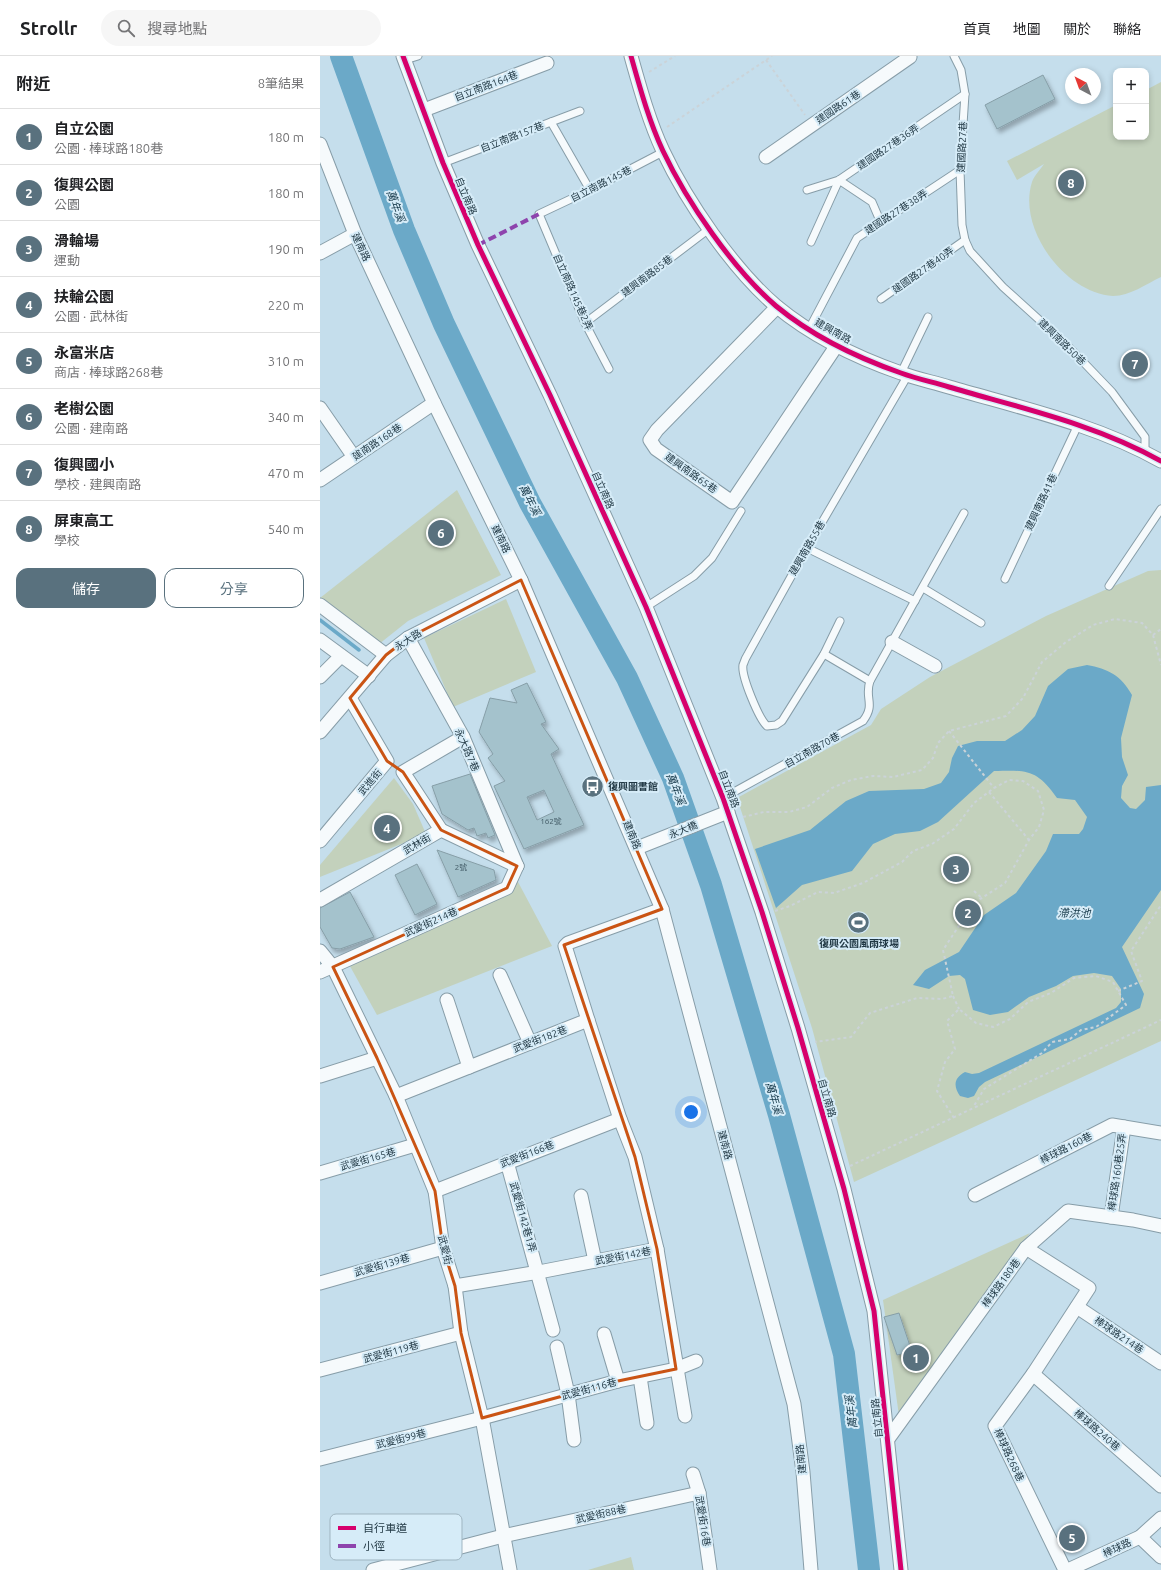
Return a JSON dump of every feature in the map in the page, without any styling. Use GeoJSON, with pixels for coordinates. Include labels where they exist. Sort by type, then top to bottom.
{"type":"FeatureCollection","features":[{"type":"Feature","properties":{"kind":"street","name":"建興南路"},"geometry":{"type":"LineString","coordinates":[[631,56],[656,135],[663,152],[688,197],[728,255],[777,307],[809,329],[837,345],[904,374],[1078,424],[1114,437],[1161,461]]}},
{"type":"Feature","properties":{"kind":"street","name":"建國路61巷"},"geometry":{"type":"LineString","coordinates":[[766,156],[911,56]]}},
{"type":"Feature","properties":{"kind":"street","name":"自立南路"},"geometry":{"type":"LineString","coordinates":[[404,58],[443,163],[478,246],[550,395],[646,607],[723,798],[734,815],[739,842],[766,912],[844,1189],[874,1311],[901,1570]]}},
{"type":"Feature","properties":{"kind":"street","name":"自立南路164巷"},"geometry":{"type":"LineString","coordinates":[[424,110],[547,63]]}},
{"type":"Feature","properties":{"kind":"street","name":"建南路"},"geometry":{"type":"LineString","coordinates":[[320,144],[325,174],[355,234],[434,403],[521,580],[638,848],[662,909],[794,1404],[803,1472],[811,1570]]}},
{"type":"Feature","properties":{"kind":"street"},"geometry":{"type":"LineString","coordinates":[[320,253],[355,234]]}},
{"type":"Feature","properties":{"kind":"street","name":"建興南路65巷"},"geometry":{"type":"LineString","coordinates":[[777,307],[662,424],[650,440],[656,449],[732,502],[837,345]]}},
{"type":"Feature","properties":{"kind":"street","name":"建南路168巷"},"geometry":{"type":"LineString","coordinates":[[320,480],[434,403]]}},
{"type":"Feature","properties":{"kind":"street"},"geometry":{"type":"LineString","coordinates":[[321,411],[354,457]]}},
{"type":"Feature","properties":{"kind":"street","name":"永大路"},"geometry":{"type":"LineString","coordinates":[[320,732],[386,655],[408,638],[521,580]]}},
{"type":"Feature","properties":{"kind":"street"},"geometry":{"type":"LineString","coordinates":[[320,605],[386,655]]}},
{"type":"Feature","properties":{"kind":"street","name":"永大路7巷"},"geometry":{"type":"LineString","coordinates":[[408,638],[463,737],[518,866]]}},
{"type":"Feature","properties":{"kind":"street"},"geometry":{"type":"LineString","coordinates":[[320,640],[369,676]]}},
{"type":"Feature","properties":{"kind":"street"},"geometry":{"type":"LineString","coordinates":[[892,642],[934,666]]}},
{"type":"Feature","properties":{"kind":"street"},"geometry":{"type":"LineString","coordinates":[[320,676],[341,656]]}},
{"type":"Feature","properties":{"kind":"street","name":"武進街"},"geometry":{"type":"LineString","coordinates":[[320,841],[388,761],[350,698]]}},
{"type":"Feature","properties":{"kind":"street"},"geometry":{"type":"LineString","coordinates":[[403,772],[463,737]]}},
{"type":"Feature","properties":{"kind":"street"},"geometry":{"type":"LineString","coordinates":[[388,761],[403,772],[441,830]]}},
{"type":"Feature","properties":{"kind":"street","name":"永大橋"},"geometry":{"type":"LineString","coordinates":[[638,848],[714,818],[734,815]]}},
{"type":"Feature","properties":{"kind":"street","name":"武林街"},"geometry":{"type":"LineString","coordinates":[[320,900],[441,830],[518,866]]}},
{"type":"Feature","properties":{"kind":"street","name":"武愛街214巷"},"geometry":{"type":"LineString","coordinates":[[320,972],[507,888],[518,866]]}},
{"type":"Feature","properties":{"kind":"street"},"geometry":{"type":"LineString","coordinates":[[620,1119],[565,946],[568,943],[662,909]]}},
{"type":"Feature","properties":{"kind":"street","name":"武愛街"},"geometry":{"type":"LineString","coordinates":[[320,951],[333,966],[396,1096],[415,1145],[435,1190],[443,1248],[455,1286],[461,1333],[482,1418],[510,1570]]}},
{"type":"Feature","properties":{"kind":"street"},"geometry":{"type":"LineString","coordinates":[[500,975],[530,1043]]}},
{"type":"Feature","properties":{"kind":"street"},"geometry":{"type":"LineString","coordinates":[[447,1000],[469,1066]]}},
{"type":"Feature","properties":{"kind":"street","name":"武愛街182巷"},"geometry":{"type":"LineString","coordinates":[[396,1096],[588,1020]]}},
{"type":"Feature","properties":{"kind":"street"},"geometry":{"type":"LineString","coordinates":[[320,1076],[377,1058]]}},
{"type":"Feature","properties":{"kind":"street","name":"武愛街166巷"},"geometry":{"type":"LineString","coordinates":[[435,1190],[620,1119]]}},
{"type":"Feature","properties":{"kind":"street","name":"武愛街142巷"},"geometry":{"type":"LineString","coordinates":[[455,1286],[539,1272],[657,1249],[635,1157],[620,1119]]}},
{"type":"Feature","properties":{"kind":"street","name":"棒球路160巷"},"geometry":{"type":"LineString","coordinates":[[975,1195],[1112,1125],[1161,1133]]}},
{"type":"Feature","properties":{"kind":"street","name":"棒球路160巷25弄"},"geometry":{"type":"LineString","coordinates":[[1111,1217],[1124,1127]]}},
{"type":"Feature","properties":{"kind":"street","name":"武愛街165巷"},"geometry":{"type":"LineString","coordinates":[[320,1173],[415,1145]]}},
{"type":"Feature","properties":{"kind":"street","name":"武愛街142巷1弄"},"geometry":{"type":"LineString","coordinates":[[507,1162],[539,1272],[553,1330]]}},
{"type":"Feature","properties":{"kind":"street"},"geometry":{"type":"LineString","coordinates":[[581,1196],[595,1261]]}},
{"type":"Feature","properties":{"kind":"street","name":"棒球路180巷"},"geometry":{"type":"LineString","coordinates":[[888,1439],[1026,1248],[1068,1211],[1161,1226]]}},
{"type":"Feature","properties":{"kind":"street","name":"武愛街139巷"},"geometry":{"type":"LineString","coordinates":[[320,1282],[443,1248]]}},
{"type":"Feature","properties":{"kind":"street","name":"棒球路268巷"},"geometry":{"type":"LineString","coordinates":[[1026,1248],[1089,1288],[1033,1374],[995,1426],[1067,1570]]}},
{"type":"Feature","properties":{"kind":"street"},"geometry":{"type":"LineString","coordinates":[[657,1249],[685,1416]]}},
{"type":"Feature","properties":{"kind":"street","name":"棒球路214巷"},"geometry":{"type":"LineString","coordinates":[[1077,1307],[1161,1363]]}},
{"type":"Feature","properties":{"kind":"street","name":"武愛街119巷"},"geometry":{"type":"LineString","coordinates":[[320,1370],[461,1333]]}},
{"type":"Feature","properties":{"kind":"street"},"geometry":{"type":"LineString","coordinates":[[604,1334],[618,1381]]}},
{"type":"Feature","properties":{"kind":"street"},"geometry":{"type":"LineString","coordinates":[[557,1347],[568,1394],[574,1440]]}},
{"type":"Feature","properties":{"kind":"street","name":"武愛街116巷"},"geometry":{"type":"LineString","coordinates":[[482,1418],[618,1381],[676,1369],[696,1361]]}},
{"type":"Feature","properties":{"kind":"street","name":"棒球路240巷"},"geometry":{"type":"LineString","coordinates":[[1033,1374],[1161,1486]]}},
{"type":"Feature","properties":{"kind":"street"},"geometry":{"type":"LineString","coordinates":[[640,1377],[647,1423]]}},
{"type":"Feature","properties":{"kind":"street","name":"武愛街99巷"},"geometry":{"type":"LineString","coordinates":[[320,1459],[482,1418]]}},
{"type":"Feature","properties":{"kind":"street","name":"武愛街16巷"},"geometry":{"type":"LineString","coordinates":[[693,1474],[699,1492],[710,1570]]}},
{"type":"Feature","properties":{"kind":"street","name":"武愛街88巷"},"geometry":{"type":"LineString","coordinates":[[462,1547],[503,1536],[699,1492]]}},
{"type":"Feature","properties":{"kind":"street","name":"棒球路"},"geometry":{"type":"LineString","coordinates":[[1067,1570],[1140,1537],[1161,1518]]}},
{"type":"Feature","properties":{"kind":"street"},"geometry":{"type":"LineString","coordinates":[[1140,1537],[1161,1557]]}},
{"type":"Feature","properties":{"kind":"street","name":"武愛街88巷"},"geometry":{"type":"LineString","coordinates":[[373,1570],[411,1560]]}},
{"type":"Feature","properties":{"kind":"lane"},"geometry":{"type":"LineString","coordinates":[[404,58],[418,56]]}},
{"type":"Feature","properties":{"kind":"lane","name":"建國路27巷"},"geometry":{"type":"LineString","coordinates":[[954,56],[960,70],[965,94],[960,170],[962,225],[965,240]]}},
{"type":"Feature","properties":{"kind":"lane","name":"建國路27巷36弄"},"geometry":{"type":"LineString","coordinates":[[807,190],[839,180],[965,94]]}},
{"type":"Feature","properties":{"kind":"lane","name":"自立南路157巷"},"geometry":{"type":"LineString","coordinates":[[443,163],[580,111]]}},
{"type":"Feature","properties":{"kind":"lane"},"geometry":{"type":"LineString","coordinates":[[550,122],[590,190]]}},
{"type":"Feature","properties":{"kind":"lane","name":"自立南路145巷"},"geometry":{"type":"LineString","coordinates":[[539,214],[590,190],[663,152]]}},
{"type":"Feature","properties":{"kind":"lane","name":"建國路27巷38弄"},"geometry":{"type":"LineString","coordinates":[[809,329],[857,238],[960,170]]}},
{"type":"Feature","properties":{"kind":"lane"},"geometry":{"type":"LineString","coordinates":[[810,242],[839,180],[872,202],[881,223]]}},
{"type":"Feature","properties":{"kind":"lane","name":"自立南路145巷2弄"},"geometry":{"type":"LineString","coordinates":[[539,214],[585,323],[609,369]]}},
{"type":"Feature","properties":{"kind":"lane","name":"建興南路85巷"},"geometry":{"type":"LineString","coordinates":[[585,323],[709,229]]}},
{"type":"Feature","properties":{"kind":"lane","name":"建國路27巷40弄"},"geometry":{"type":"LineString","coordinates":[[880,299],[965,240]]}},
{"type":"Feature","properties":{"kind":"lane","name":"建興南路50巷"},"geometry":{"type":"LineString","coordinates":[[965,240],[970,251],[1002,287],[1067,346],[1112,392],[1145,437],[1145,452]]}},
{"type":"Feature","properties":{"kind":"lane","name":"建興南路55巷"},"geometry":{"type":"LineString","coordinates":[[824,654],[782,721],[776,725],[767,726],[762,722],[745,678],[743,666],[748,654],[904,374],[928,317]]}},
{"type":"Feature","properties":{"kind":"lane","name":"建興南路41巷"},"geometry":{"type":"LineString","coordinates":[[1005,579],[1078,424]]}},
{"type":"Feature","properties":{"kind":"lane"},"geometry":{"type":"LineString","coordinates":[[1108,586],[1161,509]]}},
{"type":"Feature","properties":{"kind":"lane"},"geometry":{"type":"LineString","coordinates":[[646,607],[694,576],[712,558],[741,511]]}},
{"type":"Feature","properties":{"kind":"lane","name":"自立南路70巷"},"geometry":{"type":"LineString","coordinates":[[723,798],[863,721],[870,713],[870,700],[867,690],[870,681],[964,512]]}},
{"type":"Feature","properties":{"kind":"lane"},"geometry":{"type":"LineString","coordinates":[[807,548],[915,601]]}},
{"type":"Feature","properties":{"kind":"lane"},"geometry":{"type":"LineString","coordinates":[[923,588],[982,623]]}},
{"type":"Feature","properties":{"kind":"lane"},"geometry":{"type":"LineString","coordinates":[[840,621],[824,654],[870,681]]}},
{"type":"Feature","properties":{"kind":"path"},"geometry":{"type":"LineString","coordinates":[[638,79],[675,56]]}},
{"type":"Feature","properties":{"kind":"path"},"geometry":{"type":"LineString","coordinates":[[656,135],[772,56]]}},
{"type":"Feature","properties":{"kind":"path"},"geometry":{"type":"LineString","coordinates":[[766,60],[811,125]]}},
{"type":"Feature","properties":{"kind":"path"},"geometry":{"type":"LineString","coordinates":[[734,815],[764,812],[789,812],[808,807],[832,788],[851,780],[873,776],[893,777],[922,770],[933,758],[938,743],[949,731],[1006,716],[1023,698],[1042,662],[1066,642],[1093,625],[1115,619],[1142,623],[1153,635],[1161,665]]}},
{"type":"Feature","properties":{"kind":"path"},"geometry":{"type":"LineString","coordinates":[[1153,635],[1161,629]]}},
{"type":"Feature","properties":{"kind":"path"},"geometry":{"type":"LineString","coordinates":[[949,731],[994,788]]}},
{"type":"Feature","properties":{"kind":"path"},"geometry":{"type":"LineString","coordinates":[[766,912],[790,906],[818,892],[834,893],[864,883],[902,862],[914,851],[932,844],[954,829],[974,803],[994,788],[1009,780],[1023,781],[1038,791],[1044,810],[1039,827],[1029,840],[1005,882],[974,902],[943,950],[953,996],[959,1009],[976,1023],[993,1027],[1010,1019],[1028,1002],[1051,992],[1074,978],[1096,976],[1113,982],[1126,1005],[1096,1027],[1081,1030],[1070,1039],[1052,1042],[1042,1053],[984,1089],[974,1106]]}},
{"type":"Feature","properties":{"kind":"path"},"geometry":{"type":"LineString","coordinates":[[989,792],[1029,840]]}},
{"type":"Feature","properties":{"kind":"path"},"geometry":{"type":"LineString","coordinates":[[974,891],[982,898]]}},
{"type":"Feature","properties":{"kind":"path"},"geometry":{"type":"LineString","coordinates":[[1118,991],[1142,981],[1131,951],[1161,905]]}},
{"type":"Feature","properties":{"kind":"path"},"geometry":{"type":"LineString","coordinates":[[808,1043],[851,1037],[870,1013],[917,998],[942,999],[953,996]]}},
{"type":"Feature","properties":{"kind":"path"},"geometry":{"type":"LineString","coordinates":[[954,1118],[937,1091],[945,1062],[955,1049],[947,1021],[959,1009]]}},
{"type":"Feature","properties":{"kind":"path"},"geometry":{"type":"LineString","coordinates":[[846,1168],[954,1118],[974,1106],[1161,1020]]}},
{"type":"Feature","properties":{"kind":"highlighted area"},"geometry":{"type":"Polygon","coordinates":[[[521,580],[662,909],[564,945],[635,1157],[657,1249],[676,1369],[618,1381],[482,1418],[461,1333],[455,1286],[443,1248],[435,1191],[377,1058],[333,967],[507,888],[517,866],[441,830],[403,772],[387,761],[350,698],[386,655],[408,638],[521,580]]]}},
{"type":"Feature","properties":{"kind":"green space"},"geometry":{"type":"Polygon","coordinates":[[[1161,82],[1161,277],[1132,292],[1113,296],[1095,292],[1078,284],[1062,271],[1049,256],[1038,238],[1032,219],[1029,200],[1032,182],[1044,164],[1017,180],[1007,161],[1113,107],[1113,140],[1149,140],[1149,88],[1161,82]]]}},
{"type":"Feature","properties":{"kind":"green space"},"geometry":{"type":"Polygon","coordinates":[[[457,490],[501,575],[408,621],[374,648],[320,601],[320,598],[457,490]]]}},
{"type":"Feature","properties":{"kind":"green space"},"geometry":{"type":"Polygon","coordinates":[[[1161,570],[1161,1041],[854,1182],[812,1028],[737,798],[871,725],[881,709],[930,677],[1046,616],[1148,571],[1161,570]]]}},
{"type":"Feature","properties":{"kind":"green space"},"geometry":{"type":"Polygon","coordinates":[[[506,599],[536,672],[453,707],[424,638],[506,599]]]}},
{"type":"Feature","properties":{"kind":"green space"},"geometry":{"type":"Polygon","coordinates":[[[394,778],[413,804],[426,834],[320,877],[320,865],[394,778]]]}},
{"type":"Feature","properties":{"kind":"green space"},"geometry":{"type":"Polygon","coordinates":[[[517,880],[552,946],[377,1015],[346,959],[517,880]]]}},
{"type":"Feature","properties":{"kind":"green space"},"geometry":{"type":"Polygon","coordinates":[[[1030,1233],[899,1416],[883,1300],[1030,1233]]]}},
{"type":"Feature","properties":{"kind":"green space"},"geometry":{"type":"Polygon","coordinates":[[[631,1557],[634,1570],[588,1570],[631,1557]]]}},
{"type":"Feature","properties":{"kind":"water","name":"滯洪池"},"geometry":{"type":"Polygon","coordinates":[[[1087,665],[1113,674],[1123,682],[1132,695],[1121,738],[1122,757],[1128,775],[1122,786],[1121,798],[1130,808],[1136,809],[1145,800],[1146,787],[1161,785],[1161,890],[1122,947],[1144,994],[1140,1008],[985,1082],[979,1087],[974,1096],[968,1098],[960,1096],[956,1089],[956,1082],[961,1074],[965,1072],[972,1074],[979,1073],[1116,1008],[1121,1002],[1121,989],[1112,976],[1094,973],[1073,976],[1056,986],[1029,997],[1008,1012],[990,1015],[973,1010],[965,979],[960,975],[949,976],[929,989],[913,985],[925,970],[959,952],[984,915],[1016,893],[1046,851],[1053,834],[1079,834],[1083,829],[1087,817],[1075,800],[1057,798],[1043,781],[1030,773],[1023,771],[994,771],[938,822],[920,831],[895,834],[873,844],[852,871],[802,885],[776,908],[755,849],[810,830],[846,801],[869,791],[924,789],[941,783],[949,772],[952,758],[958,746],[977,741],[1005,741],[1022,730],[1035,716],[1048,686],[1068,669],[1087,665]]]}},
{"type":"Feature","properties":{"kind":"building"},"geometry":{"type":"Polygon","coordinates":[[[1043,75],[1055,99],[997,129],[985,105],[1043,75]]]}},
{"type":"Feature","properties":{"kind":"building"},"geometry":{"type":"Polygon","coordinates":[[[527,683],[546,722],[541,724],[559,749],[551,754],[584,825],[524,849],[494,786],[505,781],[488,758],[493,754],[479,732],[490,698],[517,703],[511,690],[527,683]],[[544,790],[527,797],[537,820],[554,812],[544,790]]]}},
{"type":"Feature","properties":{"kind":"building"},"geometry":{"type":"Polygon","coordinates":[[[470,774],[495,835],[488,838],[486,833],[477,836],[474,828],[468,830],[442,814],[432,786],[470,774]]]}},
{"type":"Feature","properties":{"kind":"building"},"geometry":{"type":"Polygon","coordinates":[[[437,850],[494,870],[496,880],[458,897],[437,850]]]}},
{"type":"Feature","properties":{"kind":"building"},"geometry":{"type":"Polygon","coordinates":[[[417,864],[437,904],[415,915],[395,875],[417,864]]]}},
{"type":"Feature","properties":{"kind":"building"},"geometry":{"type":"Polygon","coordinates":[[[350,892],[374,937],[340,949],[332,948],[320,927],[320,908],[350,892]]]}},
{"type":"Feature","properties":{"kind":"building"},"geometry":{"type":"Polygon","coordinates":[[[899,1313],[912,1352],[897,1355],[884,1317],[899,1313]]]}},
{"type":"Feature","properties":{"kind":"waterway","name":"萬年溪"},"geometry":{"type":"LineString","coordinates":[[341,56],[404,230],[444,324],[530,503],[627,678],[673,778],[711,885],[779,1115],[844,1354],[869,1570]]}},
{"type":"Feature","properties":{"kind":"waterway"},"geometry":{"type":"LineString","coordinates":[[320,620],[359,650]]}},
{"type":"Feature","properties":{"kind":"marked path"},"geometry":{"type":"LineString","coordinates":[[478,245],[539,214]]}},
{"type":"Feature","properties":{"kind":"cycle path"},"geometry":{"type":"LineString","coordinates":[[403,56],[443,163],[478,245],[550,395],[646,607],[723,798],[762,912],[798,1028],[844,1189],[874,1311],[901,1570]]}},
{"type":"Feature","properties":{"kind":"cycle path"},"geometry":{"type":"LineString","coordinates":[[631,56],[653,128],[663,151],[685,192],[712,234],[728,254],[760,291],[790,317],[804,327],[836,345],[885,367],[913,377],[1084,427],[1136,448],[1161,461]]}},
{"type":"Feature","properties":{"kind":"place","name":"屏東高工"},"geometry":{"type":"Point","coordinates":[1071,183]}},
{"type":"Feature","properties":{"kind":"place","name":"復興國小"},"geometry":{"type":"Point","coordinates":[1135,364]}},
{"type":"Feature","properties":{"kind":"place","name":"老樹公園"},"geometry":{"type":"Point","coordinates":[441,533]}},
{"type":"Feature","properties":{"kind":"place","name":"復興圖書館"},"geometry":{"type":"Point","coordinates":[592,786]}},
{"type":"Feature","properties":{"kind":"place","name":"扶輪公園"},"geometry":{"type":"Point","coordinates":[387,828]}},
{"type":"Feature","properties":{"kind":"place","name":"滑輪場"},"geometry":{"type":"Point","coordinates":[956,869]}},
{"type":"Feature","properties":{"kind":"place","name":"復興公園"},"geometry":{"type":"Point","coordinates":[968,913]}},
{"type":"Feature","properties":{"kind":"place","name":"復興公園風雨球場"},"geometry":{"type":"Point","coordinates":[859,923]}},
{"type":"Feature","properties":{"kind":"place","name":"自立公園"},"geometry":{"type":"Point","coordinates":[916,1358]}},
{"type":"Feature","properties":{"kind":"place","name":"永富米店"},"geometry":{"type":"Point","coordinates":[1072,1538]}}]}
